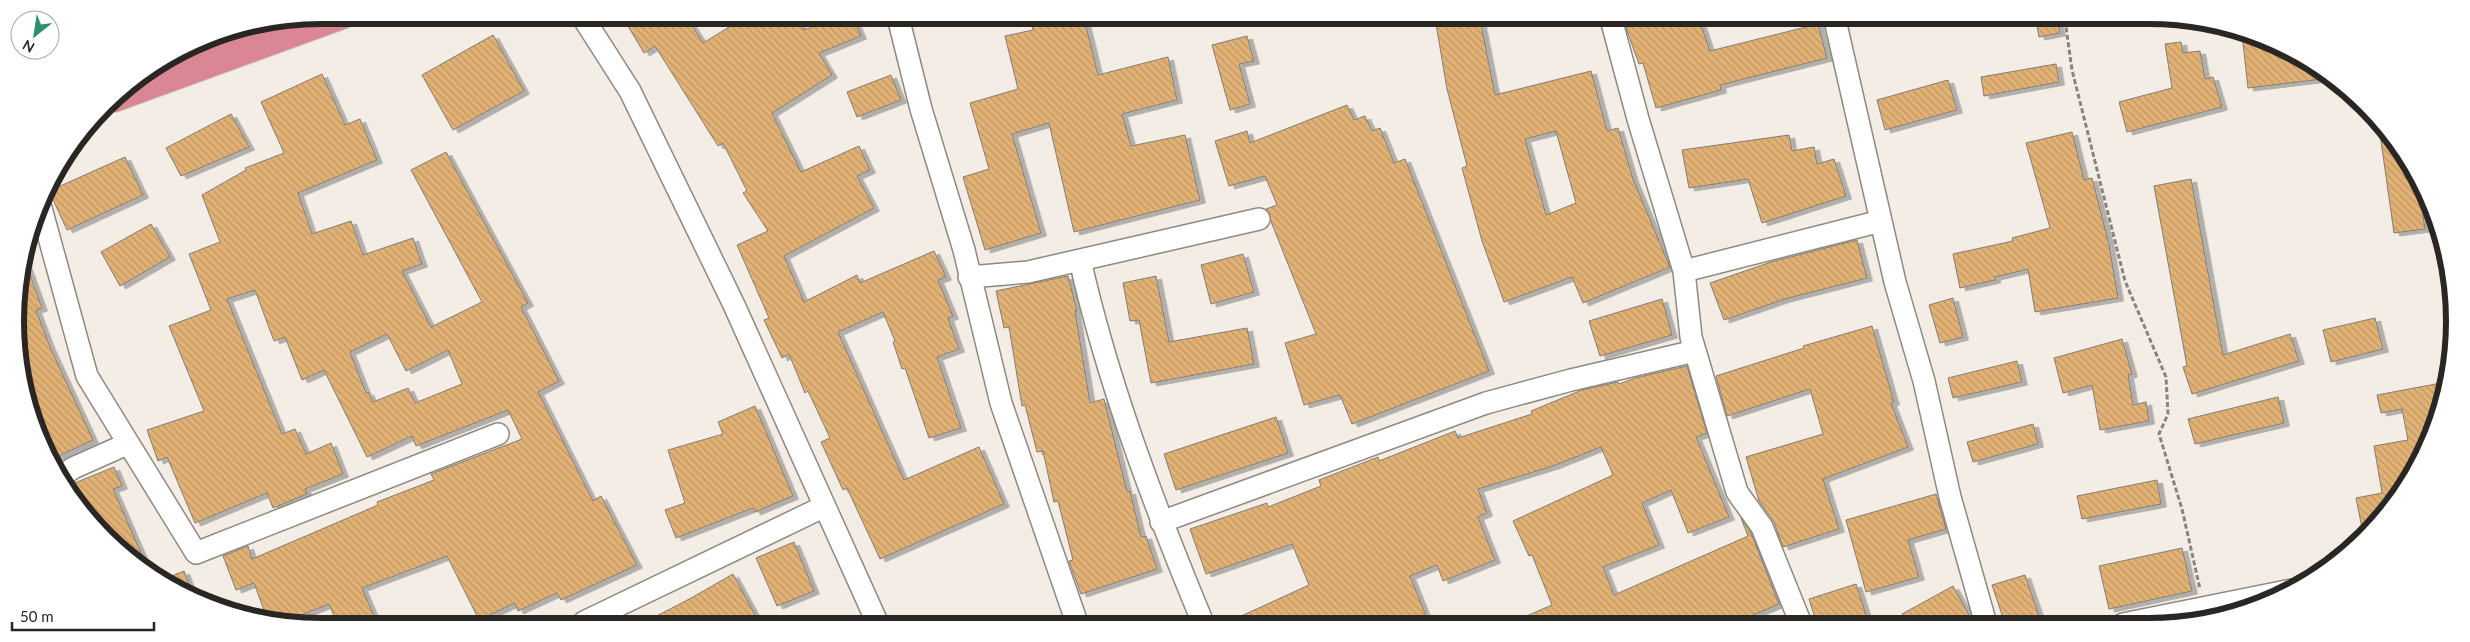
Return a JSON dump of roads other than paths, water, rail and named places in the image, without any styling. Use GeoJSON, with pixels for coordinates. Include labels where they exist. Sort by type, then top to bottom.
{"type":"FeatureCollection","features":[{"type":"Feature","properties":{"kind":"highway"},"geometry":{"type":"LineString","coordinates":[[133,91],[317,24]]}},
{"type":"Feature","properties":{"kind":"street"},"geometry":{"type":"LineString","coordinates":[[587,24],[630,91],[734,305],[875,618]]}},
{"type":"Feature","properties":{"kind":"street"},"geometry":{"type":"LineString","coordinates":[[900,24],[921,109],[964,250],[1001,403],[1076,618]]}},
{"type":"Feature","properties":{"kind":"street"},"geometry":{"type":"LineString","coordinates":[[1613,24],[1638,119],[1684,271],[1691,337],[1737,492],[1762,527],[1799,618]]}},
{"type":"Feature","properties":{"kind":"street"},"geometry":{"type":"LineString","coordinates":[[1841,24],[1881,221],[1924,381],[1950,497],[1984,618]]}},
{"type":"Feature","properties":{"kind":"street"},"geometry":{"type":"LineString","coordinates":[[43,217],[87,376],[127,444],[196,553],[498,434]]}},
{"type":"Feature","properties":{"kind":"street"},"geometry":{"type":"LineString","coordinates":[[969,277],[1028,272],[1259,219]]}},
{"type":"Feature","properties":{"kind":"street"},"geometry":{"type":"LineString","coordinates":[[1684,271],[1881,221]]}},
{"type":"Feature","properties":{"kind":"street"},"geometry":{"type":"LineString","coordinates":[[1080,260],[1095,327],[1160,522],[1201,618]]}},
{"type":"Feature","properties":{"kind":"street"},"geometry":{"type":"LineString","coordinates":[[1160,522],[1486,403],[1571,380],[1695,351]]}},
{"type":"Feature","properties":{"kind":"street"},"geometry":{"type":"LineString","coordinates":[[66,473],[73,468],[127,444]]}},
{"type":"Feature","properties":{"kind":"street"},"geometry":{"type":"LineString","coordinates":[[592,618],[824,507]]}},
{"type":"Feature","properties":{"kind":"street"},"geometry":{"type":"LineString","coordinates":[[2154,618],[2263,596]]}}]}
